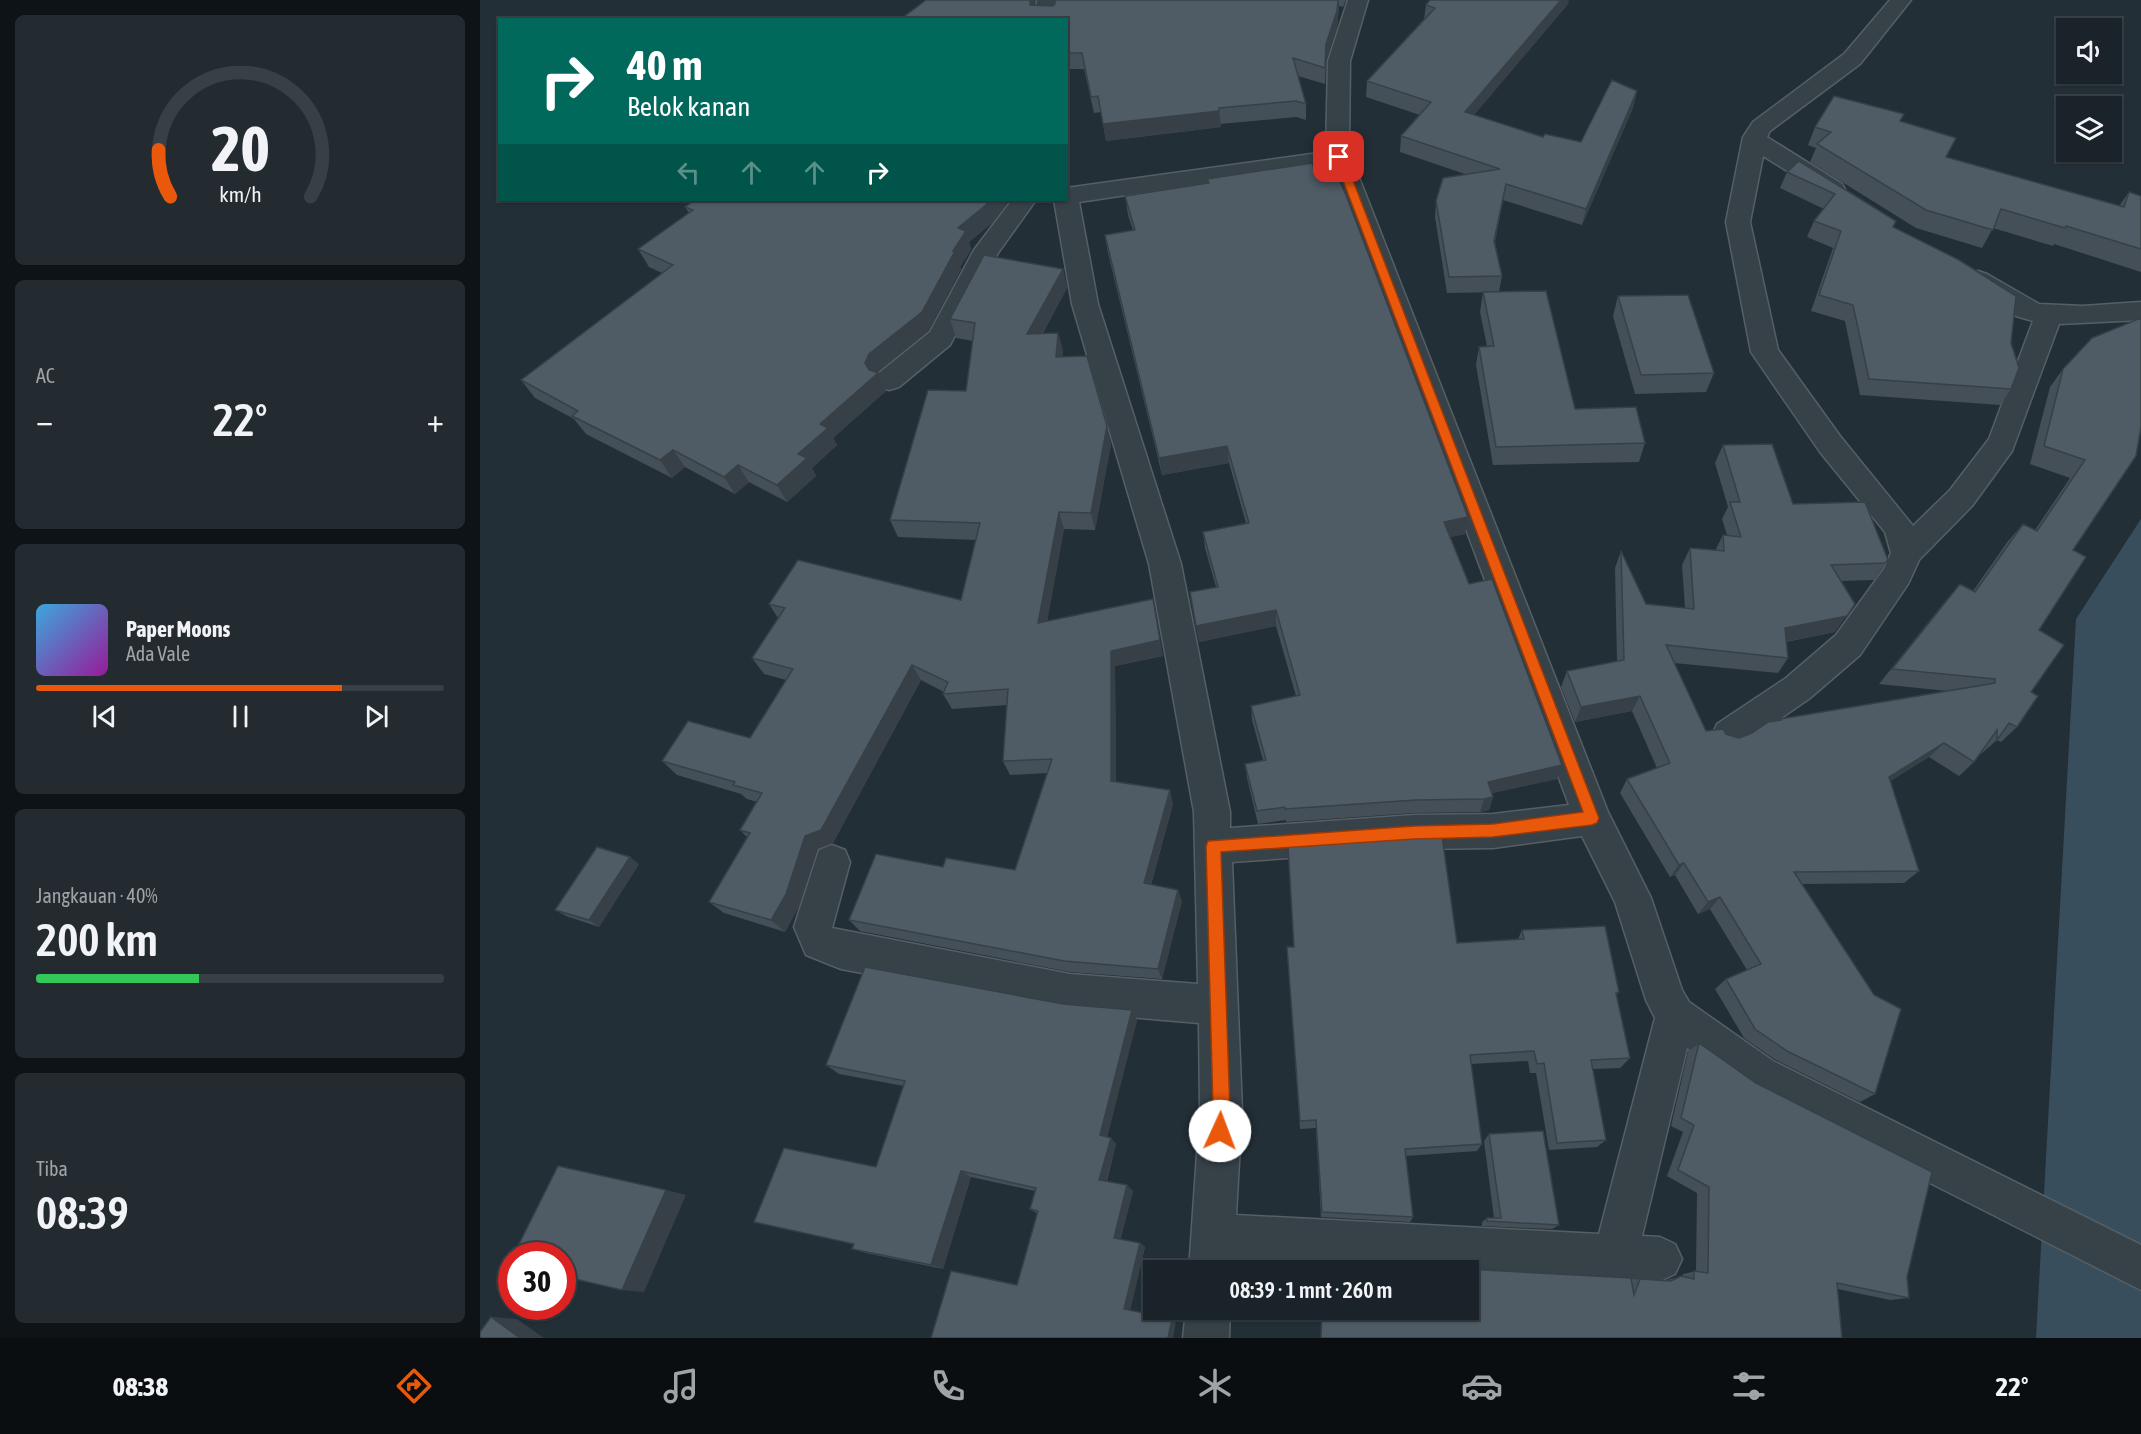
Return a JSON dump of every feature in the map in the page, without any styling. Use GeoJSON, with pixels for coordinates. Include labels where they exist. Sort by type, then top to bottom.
{"type":"FeatureCollection","features":[{"type":"Feature","properties":{"kind":"street"},"geometry":{"type":"LineString","coordinates":[[1045,18],[1047,0]]}},
{"type":"Feature","properties":{"kind":"street"},"geometry":{"type":"LineString","coordinates":[[1358,0],[1339,62],[1337,145],[1339,157],[1592,818],[1632,898],[1666,1000],[1675,1016],[1759,1075],[1923,1160],[2141,1268]]}},
{"type":"Feature","properties":{"kind":"street"},"geometry":{"type":"LineString","coordinates":[[1901,0],[1852,59],[1761,127],[1755,137],[1738,222],[1765,352],[1830,444],[1899,528],[1906,553]]}},
{"type":"Feature","properties":{"kind":"street"},"geometry":{"type":"LineString","coordinates":[[1755,137],[1758,142],[1847,198]]}},
{"type":"Feature","properties":{"kind":"street"},"geometry":{"type":"LineString","coordinates":[[1068,198],[1339,157]]}},
{"type":"Feature","properties":{"kind":"street"},"geometry":{"type":"LineString","coordinates":[[889,380],[940,338],[987,250],[1023,201]]}},
{"type":"Feature","properties":{"kind":"street"},"geometry":{"type":"LineString","coordinates":[[1067,201],[1085,303],[1165,564],[1212,812],[1221,1110],[1212,1253],[1660,1259]]}},
{"type":"Feature","properties":{"kind":"street"},"geometry":{"type":"LineString","coordinates":[[1956,266],[2025,310],[2049,315],[2141,311]]}},
{"type":"Feature","properties":{"kind":"street"},"geometry":{"type":"LineString","coordinates":[[1729,735],[1798,688],[1848,645],[1897,575],[1906,553],[1961,498],[2002,443],[2049,315]]}},
{"type":"Feature","properties":{"kind":"street"},"geometry":{"type":"LineString","coordinates":[[1213,846],[1414,832],[1493,831],[1592,818]]}},
{"type":"Feature","properties":{"kind":"street"},"geometry":{"type":"LineString","coordinates":[[832,861],[813,927],[819,942],[841,950],[1070,993],[1218,1005]]}},
{"type":"Feature","properties":{"kind":"street"},"geometry":{"type":"LineString","coordinates":[[1615,1257],[1675,1016]]}},
{"type":"Feature","properties":{"kind":"street"},"geometry":{"type":"LineString","coordinates":[[1206,1338],[1207,1320]]}},
{"type":"Feature","properties":{"kind":"water"},"geometry":{"type":"Polygon","coordinates":[[[2141,519],[2141,1338],[2036,1338],[2076,619],[2141,519]]]}},
{"type":"Feature","properties":{"kind":"building"},"geometry":{"type":"Polygon","coordinates":[[[926,0],[1030,0],[1030,5],[1053,6],[1055,0],[1338,0],[1337,11],[1326,44],[1325,68],[1293,58],[1306,104],[1296,101],[1219,108],[1219,111],[1103,124],[1098,96],[1091,97],[1082,53],[1068,53],[1068,18],[911,18],[905,16],[926,0]]]}},
{"type":"Feature","properties":{"kind":"building"},"geometry":{"type":"Polygon","coordinates":[[[1430,0],[1561,0],[1465,112],[1543,137],[1545,134],[1581,142],[1612,80],[1637,91],[1586,209],[1506,184],[1494,241],[1502,276],[1449,277],[1436,201],[1443,178],[1500,169],[1401,136],[1431,102],[1367,81],[1435,8],[1426,5],[1430,0]]]}},
{"type":"Feature","properties":{"kind":"building"},"geometry":{"type":"Polygon","coordinates":[[[1834,96],[1904,114],[1900,121],[1956,138],[1946,157],[2124,207],[2129,192],[2141,196],[2141,249],[2001,209],[1993,230],[1926,210],[1817,144],[1831,132],[1815,127],[1834,96]]]}},
{"type":"Feature","properties":{"kind":"building"},"geometry":{"type":"Polygon","coordinates":[[[1799,161],[1896,221],[1893,227],[1959,260],[2016,296],[2011,343],[2019,368],[2011,389],[1869,379],[1853,305],[1819,295],[1841,231],[1814,221],[1835,194],[1787,172],[1799,161]]]}},
{"type":"Feature","properties":{"kind":"building"},"geometry":{"type":"Polygon","coordinates":[[[1312,163],[1316,174],[1335,171],[1346,195],[1468,517],[1444,522],[1469,584],[1492,579],[1562,765],[1488,782],[1493,797],[1285,809],[1285,807],[1257,811],[1245,764],[1266,760],[1251,706],[1300,695],[1276,610],[1196,626],[1190,592],[1218,587],[1203,532],[1249,523],[1227,446],[1159,458],[1105,235],[1135,230],[1125,196],[1209,183],[1207,179],[1312,163]]]}},
{"type":"Feature","properties":{"kind":"building"},"geometry":{"type":"Polygon","coordinates":[[[694,201],[989,201],[958,228],[966,231],[953,251],[955,251],[922,312],[869,354],[865,363],[869,370],[878,373],[820,424],[828,428],[798,454],[807,458],[777,485],[738,465],[724,477],[673,450],[660,460],[572,416],[578,411],[521,380],[673,265],[638,249],[693,210],[685,207],[694,201]]]}},
{"type":"Feature","properties":{"kind":"building"},"geometry":{"type":"Polygon","coordinates":[[[984,255],[1063,269],[1027,334],[1058,333],[1056,357],[1087,356],[1107,426],[1091,513],[1059,512],[1038,623],[1153,599],[1160,640],[1111,651],[1111,781],[1170,790],[1144,883],[1178,890],[1158,969],[1064,961],[849,920],[876,854],[943,867],[946,858],[1015,870],[1052,759],[1003,761],[1008,689],[943,694],[948,682],[912,665],[821,830],[805,836],[786,894],[771,920],[709,902],[750,833],[740,830],[762,793],[733,785],[735,782],[662,761],[688,721],[750,738],[793,669],[752,658],[785,608],[769,604],[798,560],[961,600],[980,523],[890,520],[928,390],[966,391],[975,323],[950,319],[984,255]]]}},
{"type":"Feature","properties":{"kind":"building"},"geometry":{"type":"Polygon","coordinates":[[[1546,291],[1575,409],[1636,407],[1645,443],[1496,447],[1479,347],[1494,346],[1483,292],[1546,291]]]}},
{"type":"Feature","properties":{"kind":"building"},"geometry":{"type":"Polygon","coordinates":[[[1688,295],[1714,373],[1641,375],[1618,296],[1688,295]]]}},
{"type":"Feature","properties":{"kind":"building"},"geometry":{"type":"Polygon","coordinates":[[[2141,318],[2141,427],[2136,456],[2073,550],[2086,557],[2039,630],[2064,645],[2031,692],[2038,696],[2017,727],[2009,723],[1997,740],[1997,730],[1974,762],[1944,743],[1889,777],[1919,871],[1794,872],[1874,995],[1901,1009],[1875,1094],[1787,1051],[1755,1029],[1726,979],[1761,964],[1720,897],[1708,902],[1684,863],[1679,865],[1627,779],[1670,763],[1640,696],[1581,707],[1567,671],[1624,660],[1621,551],[1646,604],[1694,609],[1690,548],[1724,551],[1723,535],[1741,537],[1730,502],[1740,502],[1723,445],[1772,444],[1793,504],[1865,502],[1888,560],[1885,563],[1831,565],[1855,604],[1847,616],[1785,628],[1788,658],[1666,645],[1706,731],[1723,729],[1726,734],[1739,738],[1752,733],[1768,722],[1780,719],[1995,683],[1995,679],[1892,669],[1960,584],[1975,592],[2023,524],[2037,531],[2085,460],[2044,446],[2063,369],[2092,338],[2141,318]]]}},
{"type":"Feature","properties":{"kind":"building"},"geometry":{"type":"Polygon","coordinates":[[[1442,836],[1457,943],[1524,939],[1522,930],[1605,926],[1630,1058],[1591,1060],[1606,1140],[1557,1143],[1544,1063],[1537,1064],[1534,1051],[1470,1055],[1482,1144],[1405,1149],[1413,1217],[1322,1212],[1316,1120],[1300,1121],[1287,947],[1294,947],[1288,846],[1442,836]]]}},
{"type":"Feature","properties":{"kind":"building"},"geometry":{"type":"Polygon","coordinates":[[[597,847],[630,857],[589,920],[555,910],[597,847]]]}},
{"type":"Feature","properties":{"kind":"building"},"geometry":{"type":"Polygon","coordinates":[[[865,967],[1063,1004],[1132,1010],[1100,1135],[1111,1138],[1099,1180],[1127,1185],[1114,1238],[1140,1243],[1124,1309],[1143,1313],[1143,1320],[1172,1320],[1168,1338],[931,1338],[951,1271],[1017,1285],[1038,1211],[1030,1209],[1036,1188],[961,1171],[931,1265],[852,1249],[854,1244],[754,1222],[784,1148],[876,1167],[905,1081],[826,1065],[865,967]]]}},
{"type":"Feature","properties":{"kind":"building"},"geometry":{"type":"Polygon","coordinates":[[[1699,1043],[1756,1083],[1932,1172],[1907,1277],[1909,1298],[1837,1283],[1842,1338],[1321,1338],[1322,1320],[1479,1320],[1479,1270],[1631,1278],[1634,1295],[1640,1279],[1671,1281],[1681,1276],[1694,1279],[1694,1271],[1708,1273],[1709,1187],[1678,1170],[1694,1125],[1681,1118],[1699,1043]]]}},
{"type":"Feature","properties":{"kind":"building"},"geometry":{"type":"Polygon","coordinates":[[[1543,1131],[1559,1225],[1487,1221],[1487,1218],[1501,1218],[1489,1134],[1543,1131]]]}},
{"type":"Feature","properties":{"kind":"building"},"geometry":{"type":"Polygon","coordinates":[[[558,1166],[666,1190],[622,1290],[576,1279],[576,1242],[520,1242],[558,1166]]]}},
{"type":"Feature","properties":{"kind":"building"},"geometry":{"type":"Polygon","coordinates":[[[491,1317],[520,1338],[480,1338],[480,1332],[491,1317]]]}},
{"type":"Feature","properties":{"kind":"route"},"geometry":{"type":"LineString","coordinates":[[1220,1131],[1213,846],[1414,832],[1493,831],[1592,818],[1339,157]]}}]}
